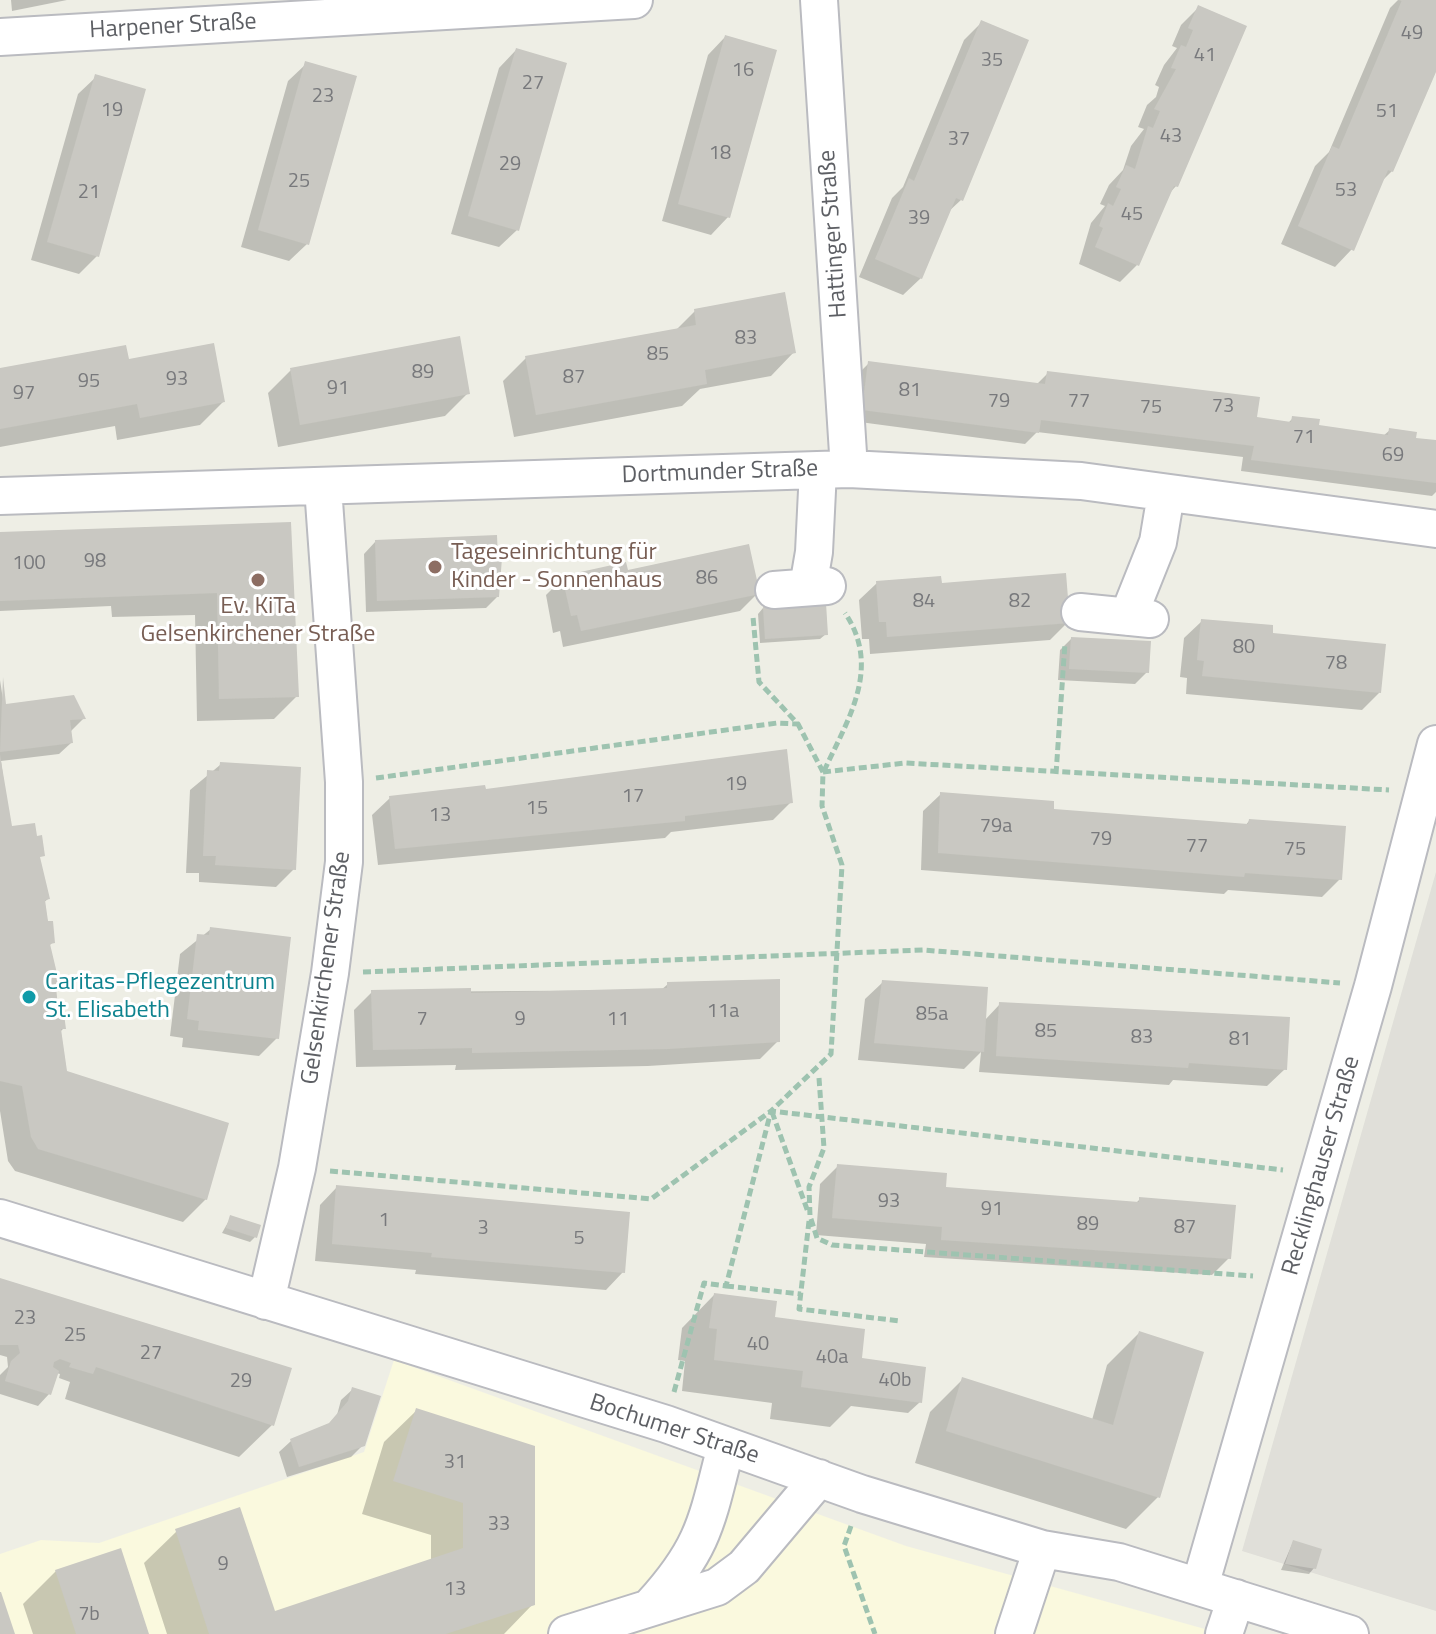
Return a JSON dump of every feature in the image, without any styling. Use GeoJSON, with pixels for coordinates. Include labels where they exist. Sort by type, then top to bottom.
{"type":"FeatureCollection","features":[{"type":"Feature","properties":{"kind":"street","name":"Harpener Straße"},"geometry":{"type":"LineString","coordinates":[[0,37],[634,0]]}},
{"type":"Feature","properties":{"kind":"street","name":"Hattinger Straße"},"geometry":{"type":"LineString","coordinates":[[803,587],[834,469],[819,0]]}},
{"type":"Feature","properties":{"kind":"street","name":"Dortmunder Straße"},"geometry":{"type":"LineString","coordinates":[[0,496],[834,469],[1081,481],[1436,529]]}},
{"type":"Feature","properties":{"kind":"street","name":"Gelsenkirchener Straße"},"geometry":{"type":"LineString","coordinates":[[266,1301],[297,1168],[330,973],[344,862],[344,782],[323,487]]}},
{"type":"Feature","properties":{"kind":"street"},"geometry":{"type":"LineString","coordinates":[[1080,612],[1140,618],[1166,494]]}},
{"type":"Feature","properties":{"kind":"street","name":"Recklinghauser Straße"},"geometry":{"type":"LineString","coordinates":[[1200,1586],[1373,986],[1426,792],[1436,744]]}},
{"type":"Feature","properties":{"kind":"street","name":"Bochumer Straße"},"geometry":{"type":"LineString","coordinates":[[0,1218],[666,1424],[862,1494],[1042,1549],[1119,1562],[1350,1634]]}},
{"type":"Feature","properties":{"kind":"street"},"geometry":{"type":"LineString","coordinates":[[651,1606],[683,1571],[702,1538],[726,1446]]}},
{"type":"Feature","properties":{"kind":"street"},"geometry":{"type":"LineString","coordinates":[[567,1634],[717,1587],[744,1567],[819,1478]]}},
{"type":"Feature","properties":{"kind":"street"},"geometry":{"type":"LineString","coordinates":[[1014,1634],[1042,1549]]}},
{"type":"Feature","properties":{"kind":"street"},"geometry":{"type":"LineString","coordinates":[[1224,1634],[1236,1598]]}},
{"type":"Feature","properties":{"kind":"path"},"geometry":{"type":"LineString","coordinates":[[297,1168],[651,1199],[771,1111],[831,1054],[842,865],[822,806],[823,772],[853,713],[862,684],[862,661],[852,623],[803,587],[753,614],[759,682],[798,724],[823,772]]}},
{"type":"Feature","properties":{"kind":"path"},"geometry":{"type":"LineString","coordinates":[[1056,774],[1066,633],[1074,627],[1080,612]]}},
{"type":"Feature","properties":{"kind":"path"},"geometry":{"type":"LineString","coordinates":[[344,782],[777,723],[798,724]]}},
{"type":"Feature","properties":{"kind":"path"},"geometry":{"type":"LineString","coordinates":[[823,772],[905,763],[1056,774],[1426,792]]}},
{"type":"Feature","properties":{"kind":"path"},"geometry":{"type":"LineString","coordinates":[[330,973],[923,950],[1373,986]]}},
{"type":"Feature","properties":{"kind":"path"},"geometry":{"type":"LineString","coordinates":[[819,1078],[825,1117],[824,1148],[809,1187],[810,1216],[799,1309],[900,1321]]}},
{"type":"Feature","properties":{"kind":"path"},"geometry":{"type":"LineString","coordinates":[[771,1111],[1319,1174]]}},
{"type":"Feature","properties":{"kind":"path"},"geometry":{"type":"LineString","coordinates":[[771,1111],[817,1238],[832,1245],[1290,1278]]}},
{"type":"Feature","properties":{"kind":"path"},"geometry":{"type":"LineString","coordinates":[[726,1286],[771,1111]]}},
{"type":"Feature","properties":{"kind":"path"},"geometry":{"type":"LineString","coordinates":[[666,1424],[704,1283],[801,1294]]}},
{"type":"Feature","properties":{"kind":"path"},"geometry":{"type":"LineString","coordinates":[[862,1494],[844,1546],[875,1634]]}},
{"type":"Feature","properties":{"kind":"shaded area"},"geometry":{"type":"Polygon","coordinates":[[[1436,872],[1436,1611],[1242,1551],[1436,872]]]}},
{"type":"Feature","properties":{"kind":"shaded area"},"geometry":{"type":"Polygon","coordinates":[[[394,1360],[906,1546],[1205,1629],[1203,1634],[0,1634],[0,1554],[41,1540],[99,1543],[364,1452],[394,1360]]]}},
{"type":"Feature","properties":{"kind":"building"},"geometry":{"type":"Polygon","coordinates":[[[1402,0],[1436,0],[1436,72],[1393,172],[1388,170],[1354,251],[1298,226],[1332,146],[1339,149],[1402,0]]]}},
{"type":"Feature","properties":{"kind":"building"},"geometry":{"type":"Polygon","coordinates":[[[1198,5],[1247,26],[1178,187],[1174,186],[1139,266],[1095,247],[1103,228],[1099,226],[1108,203],[1113,206],[1121,189],[1116,187],[1126,165],[1135,169],[1148,126],[1153,128],[1160,111],[1154,109],[1176,69],[1171,68],[1181,45],[1186,47],[1193,30],[1188,28],[1198,5]]]}},
{"type":"Feature","properties":{"kind":"building"},"geometry":{"type":"Polygon","coordinates":[[[981,20],[1029,40],[963,201],[956,198],[922,279],[875,259],[909,178],[914,181],[981,20]]]}},
{"type":"Feature","properties":{"kind":"building"},"geometry":{"type":"Polygon","coordinates":[[[725,35],[777,50],[730,218],[678,204],[725,35]]]}},
{"type":"Feature","properties":{"kind":"building"},"geometry":{"type":"Polygon","coordinates":[[[516,48],[567,63],[519,231],[468,216],[516,48]]]}},
{"type":"Feature","properties":{"kind":"building"},"geometry":{"type":"Polygon","coordinates":[[[305,61],[357,76],[309,245],[258,230],[305,61]]]}},
{"type":"Feature","properties":{"kind":"building"},"geometry":{"type":"Polygon","coordinates":[[[95,74],[146,89],[99,257],[47,242],[95,74]]]}},
{"type":"Feature","properties":{"kind":"building"},"geometry":{"type":"Polygon","coordinates":[[[785,292],[796,353],[705,370],[707,384],[536,415],[525,356],[696,325],[694,309],[785,292]]]}},
{"type":"Feature","properties":{"kind":"building"},"geometry":{"type":"Polygon","coordinates":[[[460,336],[470,394],[300,425],[290,368],[460,336]]]}},
{"type":"Feature","properties":{"kind":"building"},"geometry":{"type":"Polygon","coordinates":[[[214,343],[225,402],[140,418],[137,404],[0,429],[0,368],[126,345],[129,359],[214,343]]]}},
{"type":"Feature","properties":{"kind":"building"},"geometry":{"type":"Polygon","coordinates":[[[868,361],[1045,384],[1047,371],[1260,397],[1257,417],[1291,422],[1292,416],[1320,419],[1319,425],[1388,435],[1389,428],[1417,432],[1416,438],[1436,440],[1436,483],[1251,460],[1254,446],[1041,420],[1039,433],[862,410],[868,361]]]}},
{"type":"Feature","properties":{"kind":"building"},"geometry":{"type":"Polygon","coordinates":[[[291,522],[299,697],[219,699],[217,593],[0,601],[0,532],[291,522]]]}},
{"type":"Feature","properties":{"kind":"building"},"geometry":{"type":"Polygon","coordinates":[[[497,535],[498,559],[502,558],[499,597],[377,601],[375,540],[497,535]]]}},
{"type":"Feature","properties":{"kind":"building"},"geometry":{"type":"Polygon","coordinates":[[[749,544],[760,594],[581,631],[577,615],[571,616],[562,576],[626,562],[628,570],[749,544]]]}},
{"type":"Feature","properties":{"kind":"building"},"geometry":{"type":"Polygon","coordinates":[[[1066,573],[1070,623],[887,637],[886,622],[879,622],[876,581],[941,576],[942,583],[1066,573]]]}},
{"type":"Feature","properties":{"kind":"building"},"geometry":{"type":"Polygon","coordinates":[[[826,603],[828,635],[765,639],[763,607],[826,603]]]}},
{"type":"Feature","properties":{"kind":"building"},"geometry":{"type":"Polygon","coordinates":[[[1201,619],[1273,625],[1273,633],[1386,644],[1381,693],[1202,676],[1204,661],[1197,660],[1201,619]]]}},
{"type":"Feature","properties":{"kind":"building"},"geometry":{"type":"Polygon","coordinates":[[[1071,637],[1151,641],[1149,673],[1069,669],[1071,637]]]}},
{"type":"Feature","properties":{"kind":"building"},"geometry":{"type":"Polygon","coordinates":[[[3,677],[6,704],[74,695],[86,719],[70,720],[73,743],[0,752],[3,677]]]}},
{"type":"Feature","properties":{"kind":"building"},"geometry":{"type":"Polygon","coordinates":[[[787,749],[793,803],[685,816],[685,821],[395,849],[389,796],[485,785],[486,789],[787,749]]]}},
{"type":"Feature","properties":{"kind":"building","name":"Caritas-Pflegezentrum St. Elisabeth"},"geometry":{"type":"Polygon","coordinates":[[[0,755],[12,826],[35,823],[37,836],[42,835],[45,856],[40,857],[50,899],[45,900],[48,921],[53,921],[55,943],[50,944],[60,986],[56,987],[58,1007],[63,1007],[66,1029],[61,1029],[67,1071],[229,1123],[207,1200],[38,1149],[31,1137],[22,1086],[0,1081],[0,755]]]}},
{"type":"Feature","properties":{"kind":"building"},"geometry":{"type":"Polygon","coordinates":[[[220,762],[301,767],[296,870],[215,865],[216,856],[203,856],[207,770],[219,771],[220,762]]]}},
{"type":"Feature","properties":{"kind":"building"},"geometry":{"type":"Polygon","coordinates":[[[940,792],[1054,801],[1054,809],[1248,824],[1249,819],[1346,826],[1342,880],[1245,873],[1244,877],[938,853],[940,792]]]}},
{"type":"Feature","properties":{"kind":"building"},"geometry":{"type":"Polygon","coordinates":[[[210,927],[291,937],[279,1039],[198,1030],[199,1021],[187,1019],[197,934],[209,935],[210,927]]]}},
{"type":"Feature","properties":{"kind":"building"},"geometry":{"type":"Polygon","coordinates":[[[780,979],[780,1042],[668,1049],[472,1053],[472,1048],[373,1050],[371,990],[471,988],[471,993],[667,988],[667,982],[780,979]]]}},
{"type":"Feature","properties":{"kind":"building"},"geometry":{"type":"Polygon","coordinates":[[[882,980],[988,987],[984,1052],[874,1043],[882,980]]]}},
{"type":"Feature","properties":{"kind":"building"},"geometry":{"type":"Polygon","coordinates":[[[999,1002],[1290,1017],[1287,1070],[1189,1063],[1188,1068],[996,1056],[999,1002]]]}},
{"type":"Feature","properties":{"kind":"building"},"geometry":{"type":"Polygon","coordinates":[[[837,1164],[947,1173],[946,1187],[1139,1202],[1139,1197],[1236,1205],[1231,1259],[941,1240],[942,1227],[832,1218],[837,1164]]]}},
{"type":"Feature","properties":{"kind":"building"},"geometry":{"type":"Polygon","coordinates":[[[336,1185],[630,1212],[625,1273],[431,1257],[432,1253],[332,1244],[336,1185]]]}},
{"type":"Feature","properties":{"kind":"building"},"geometry":{"type":"Polygon","coordinates":[[[230,1215],[261,1225],[257,1238],[226,1228],[230,1215]]]}},
{"type":"Feature","properties":{"kind":"building"},"geometry":{"type":"Polygon","coordinates":[[[0,1278],[292,1368],[274,1426],[96,1367],[93,1374],[69,1367],[71,1363],[60,1359],[54,1362],[53,1367],[59,1371],[51,1395],[5,1381],[11,1361],[20,1353],[18,1345],[0,1345],[0,1278]]]}},
{"type":"Feature","properties":{"kind":"building"},"geometry":{"type":"Polygon","coordinates":[[[714,1293],[777,1301],[775,1317],[865,1329],[862,1358],[926,1367],[922,1403],[801,1387],[803,1371],[714,1360],[717,1329],[709,1328],[714,1293]]]}},
{"type":"Feature","properties":{"kind":"building"},"geometry":{"type":"Polygon","coordinates":[[[1139,1331],[1204,1352],[1160,1498],[946,1431],[962,1377],[1113,1425],[1139,1331]]]}},
{"type":"Feature","properties":{"kind":"building"},"geometry":{"type":"Polygon","coordinates":[[[352,1387],[381,1396],[365,1446],[299,1467],[290,1439],[329,1423],[348,1401],[352,1387]]]}},
{"type":"Feature","properties":{"kind":"building"},"geometry":{"type":"Polygon","coordinates":[[[416,1408],[535,1446],[535,1605],[446,1634],[209,1634],[175,1529],[240,1507],[275,1611],[463,1548],[463,1503],[393,1481],[416,1408]]]}},
{"type":"Feature","properties":{"kind":"building"},"geometry":{"type":"Polygon","coordinates":[[[1293,1540],[1322,1549],[1316,1569],[1285,1564],[1293,1540]]]}},
{"type":"Feature","properties":{"kind":"building"},"geometry":{"type":"Polygon","coordinates":[[[121,1548],[149,1634],[76,1634],[55,1570],[121,1548]]]}},
{"type":"Feature","properties":{"kind":"building"},"geometry":{"type":"Polygon","coordinates":[[[1,1592],[15,1634],[0,1634],[1,1592]]]}},
{"type":"Feature","properties":{"kind":"place","name":"Tageseinrichtung für Kinder - Sonnenhaus"},"geometry":{"type":"Point","coordinates":[435,567]}},
{"type":"Feature","properties":{"kind":"place","name":"Ev. KiTa Gelsenkirchener Straße"},"geometry":{"type":"Point","coordinates":[258,580]}},
{"type":"Feature","properties":{"kind":"place","name":"Caritas-Pflegezentrum St. Elisabeth"},"geometry":{"type":"Point","coordinates":[29,997]}}]}
